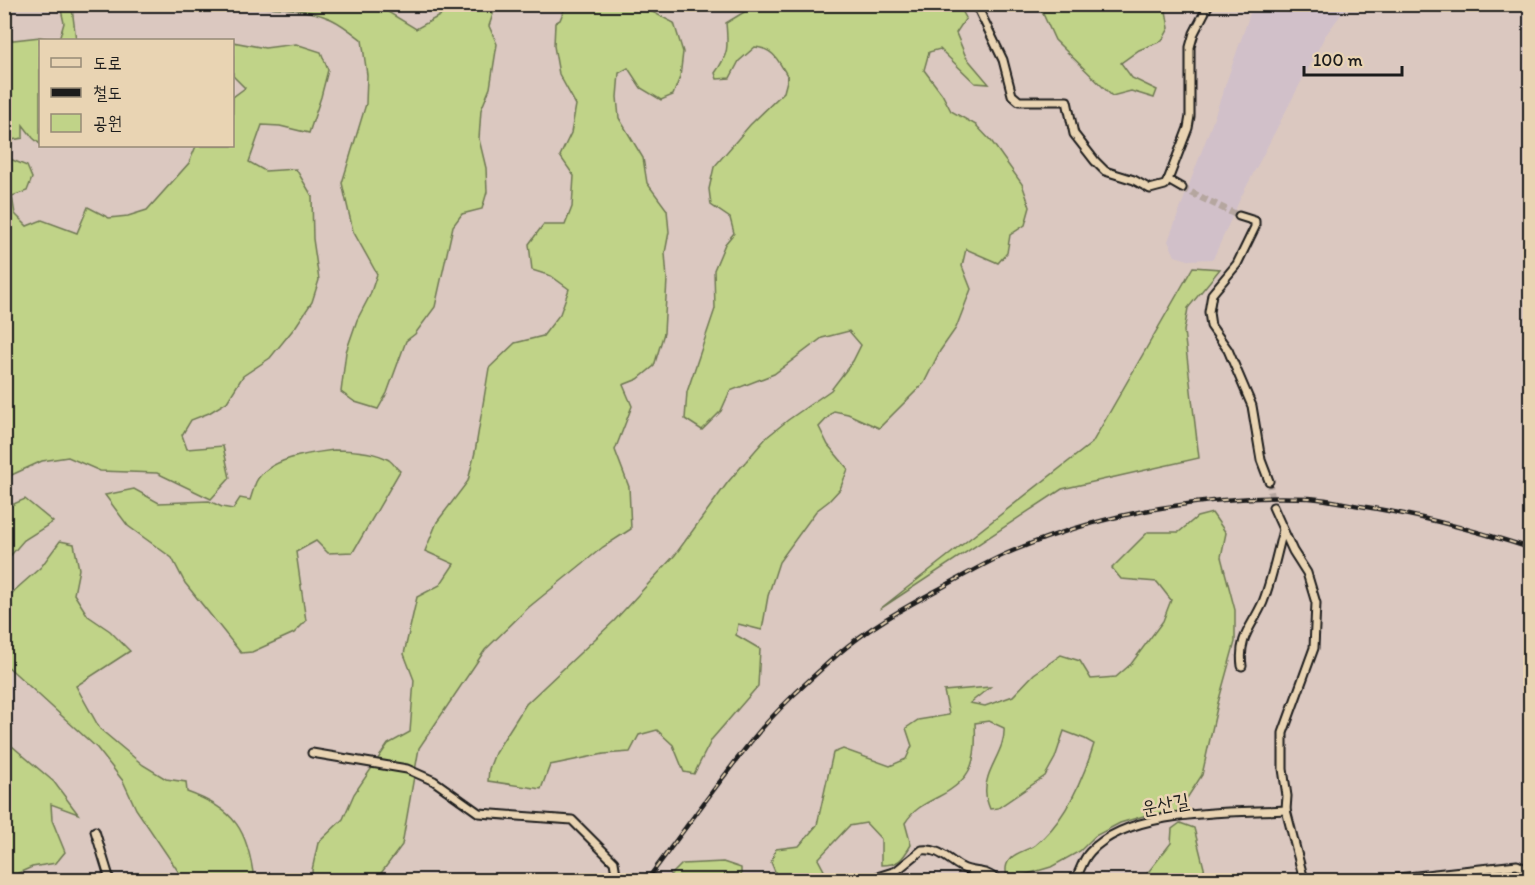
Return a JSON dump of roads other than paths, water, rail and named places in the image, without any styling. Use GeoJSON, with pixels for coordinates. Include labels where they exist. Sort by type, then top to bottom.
{"type":"FeatureCollection","features":[{"type":"Feature","properties":{"kind":"street"},"geometry":{"type":"LineString","coordinates":[[976,4],[1003,60],[1012,95],[1019,101],[1067,101],[1074,135],[1105,171],[1134,180],[1150,189],[1165,185],[1188,128],[1190,47],[1194,33],[1209,4]]}},
{"type":"Feature","properties":{"kind":"street"},"geometry":{"type":"LineString","coordinates":[[1168,180],[1182,188]]}},
{"type":"Feature","properties":{"kind":"street"},"geometry":{"type":"LineString","coordinates":[[1239,216],[1255,221],[1255,228],[1238,264],[1212,294],[1209,312],[1211,327],[1227,350],[1252,406],[1261,460],[1269,481]]}},
{"type":"Feature","properties":{"kind":"street"},"geometry":{"type":"LineString","coordinates":[[1274,507],[1293,551],[1307,573],[1316,603],[1314,648],[1283,733],[1286,810],[1304,880]]}},
{"type":"Feature","properties":{"kind":"street"},"geometry":{"type":"LineString","coordinates":[[1242,666],[1240,654],[1243,639],[1263,601],[1283,530]]}},
{"type":"Feature","properties":{"kind":"street"},"geometry":{"type":"LineString","coordinates":[[312,753],[407,769],[434,781],[479,813],[572,820],[614,862],[617,880]]}},
{"type":"Feature","properties":{"kind":"street","name":"운산길"},"geometry":{"type":"LineString","coordinates":[[1075,880],[1088,853],[1103,840],[1148,821],[1183,815],[1286,810]]}},
{"type":"Feature","properties":{"kind":"street"},"geometry":{"type":"LineString","coordinates":[[94,831],[110,880]]}},
{"type":"Feature","properties":{"kind":"street"},"geometry":{"type":"LineString","coordinates":[[868,880],[896,871],[922,850],[927,849],[945,855],[960,867],[991,874],[996,880]]}},
{"type":"Feature","properties":{"kind":"street"},"geometry":{"type":"LineString","coordinates":[[1380,880],[1517,865],[1530,871]]}},
{"type":"Feature","properties":{"kind":"tunnel"},"geometry":{"type":"LineString","coordinates":[[1182,188],[1239,216]]}},
{"type":"Feature","properties":{"kind":"tunnel"},"geometry":{"type":"LineString","coordinates":[[1269,481],[1273,507]]}},
{"type":"Feature","properties":{"kind":"railway"},"geometry":{"type":"LineString","coordinates":[[647,880],[762,728],[837,655],[874,627],[914,603],[1015,550],[1085,525],[1159,508],[1234,499],[1272,498],[1334,501],[1425,518],[1530,548]]}}]}
